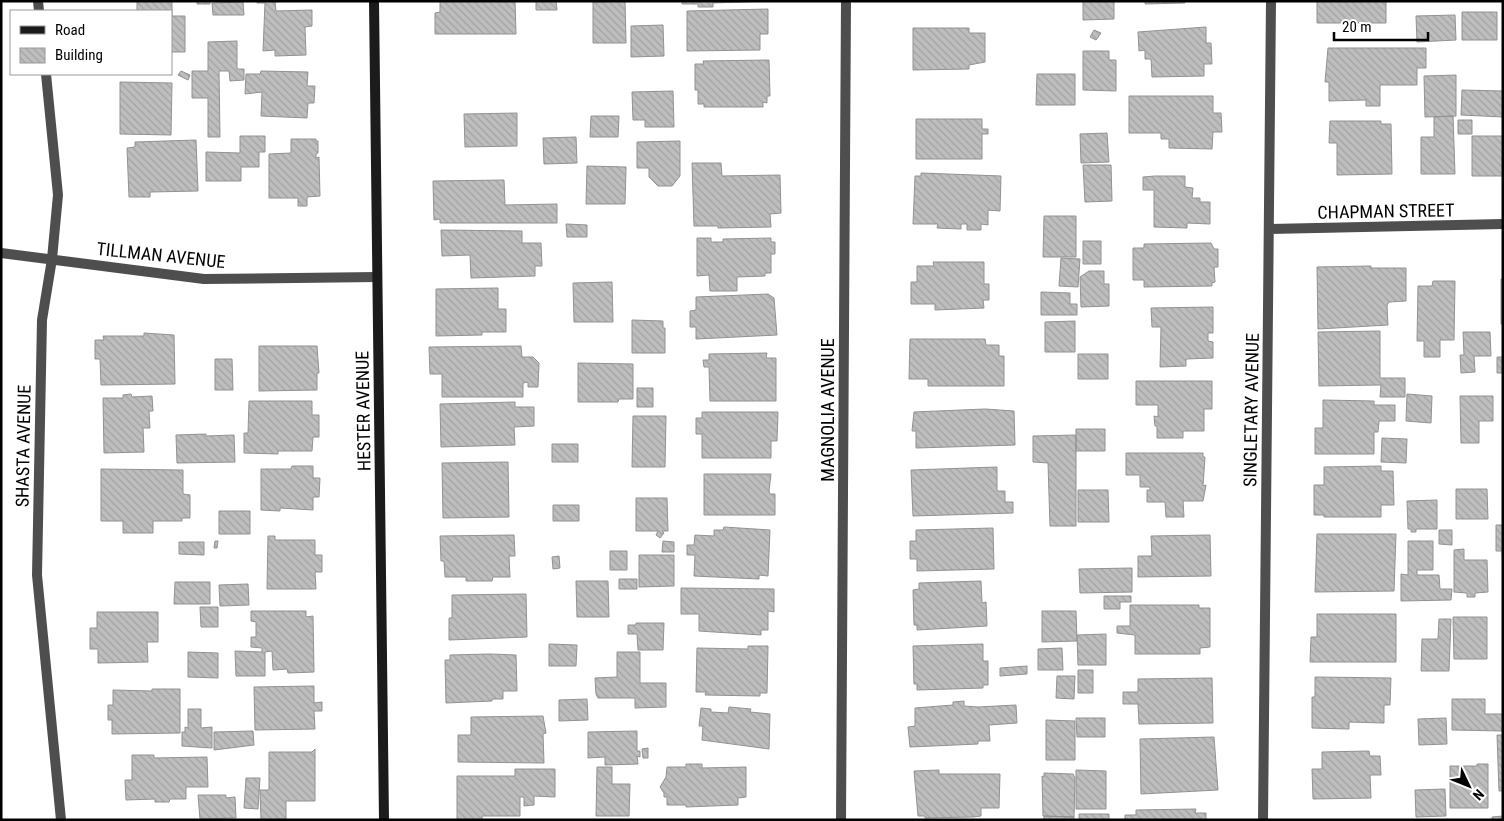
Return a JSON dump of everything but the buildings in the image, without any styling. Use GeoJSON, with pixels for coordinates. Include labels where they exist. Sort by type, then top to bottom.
{"type":"FeatureCollection","features":[{"type":"Feature","properties":{"kind":"street","name":"HESTER AVENUE"},"geometry":{"type":"LineString","coordinates":[[374,1],[384,820]]}},
{"type":"Feature","properties":{"kind":"street","name":"MAGNOLIA AVENUE"},"geometry":{"type":"LineString","coordinates":[[841,820],[846,1]]}},
{"type":"Feature","properties":{"kind":"street","name":"SINGLETARY AVENUE"},"geometry":{"type":"LineString","coordinates":[[1264,820],[1271,1]]}},
{"type":"Feature","properties":{"kind":"street","name":"SHASTA AVENUE"},"geometry":{"type":"LineString","coordinates":[[46,75],[58,195],[52,259],[42,320],[37,575],[61,820]]}},
{"type":"Feature","properties":{"kind":"street","name":"CHAPMAN STREET"},"geometry":{"type":"LineString","coordinates":[[1269,229],[1503,224]]}},
{"type":"Feature","properties":{"kind":"street","name":"TILLMAN AVENUE"},"geometry":{"type":"LineString","coordinates":[[1,253],[204,279],[377,277]]}}]}
